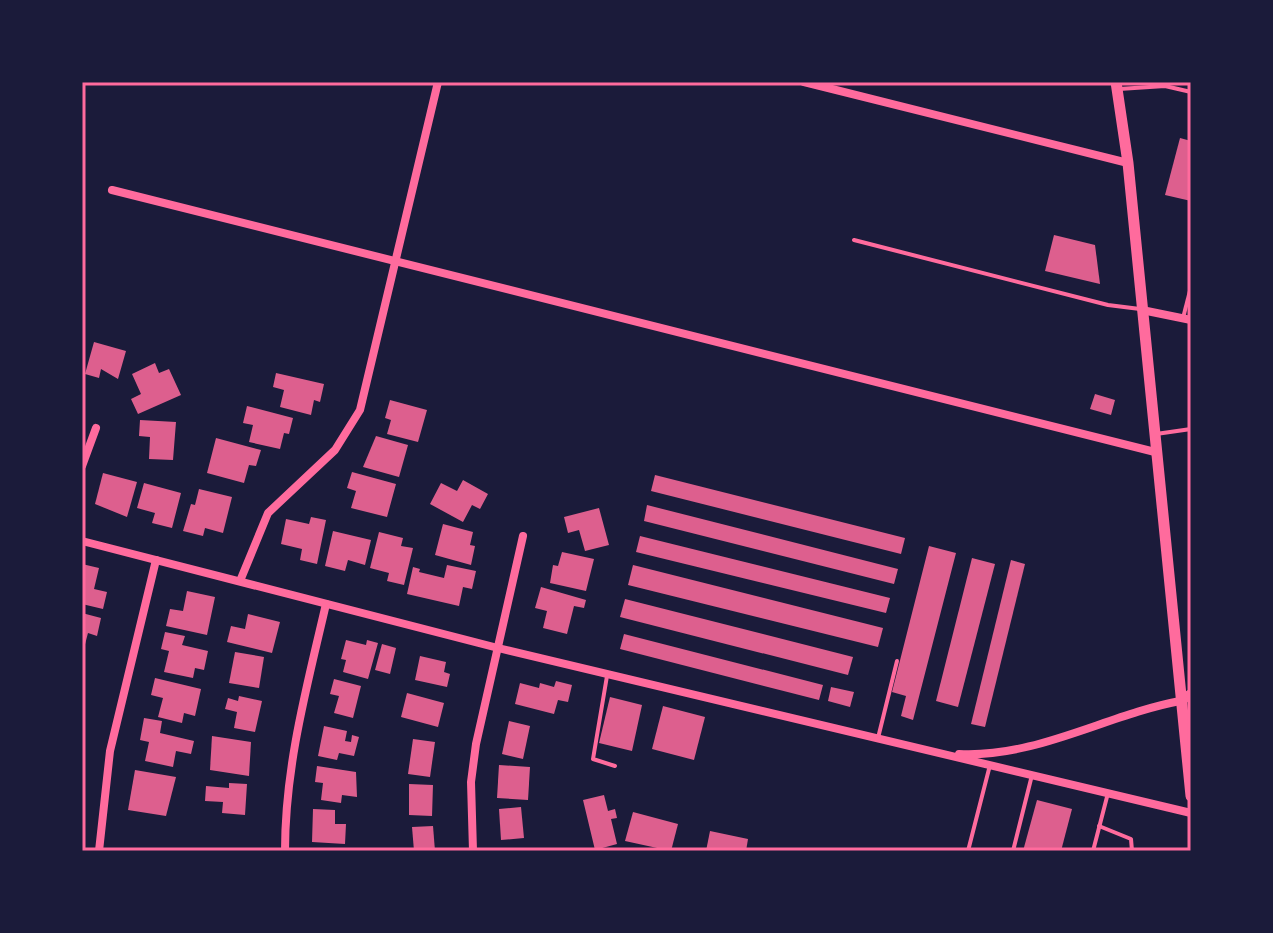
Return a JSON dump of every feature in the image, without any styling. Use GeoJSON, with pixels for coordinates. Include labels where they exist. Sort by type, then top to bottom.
{"type":"FeatureCollection","features":[{"type":"Feature","properties":{"kind":"main road"},"geometry":{"type":"LineString","coordinates":[[1116,85],[1128,163],[1155,452],[1187,698],[1191,796]]}},
{"type":"Feature","properties":{"kind":"street"},"geometry":{"type":"LineString","coordinates":[[240,581],[268,513],[280,498],[335,450],[360,410],[438,82]]}},
{"type":"Feature","properties":{"kind":"street"},"geometry":{"type":"LineString","coordinates":[[804,82],[1128,163]]}},
{"type":"Feature","properties":{"kind":"street"},"geometry":{"type":"LineString","coordinates":[[112,190],[395,264],[1155,452]]}},
{"type":"Feature","properties":{"kind":"street"},"geometry":{"type":"LineString","coordinates":[[1142,310],[1187,319]]}},
{"type":"Feature","properties":{"kind":"street"},"geometry":{"type":"LineString","coordinates":[[82,466],[96,428]]}},
{"type":"Feature","properties":{"kind":"street"},"geometry":{"type":"LineString","coordinates":[[473,851],[471,782],[523,536]]}},
{"type":"Feature","properties":{"kind":"street"},"geometry":{"type":"LineString","coordinates":[[82,541],[498,648],[1191,813]]}},
{"type":"Feature","properties":{"kind":"street"},"geometry":{"type":"LineString","coordinates":[[99,851],[110,751],[156,560]]}},
{"type":"Feature","properties":{"kind":"street"},"geometry":{"type":"LineString","coordinates":[[285,851],[295,737],[326,604]]}},
{"type":"Feature","properties":{"kind":"street"},"geometry":{"type":"LineString","coordinates":[[938,753],[981,755],[1024,748],[1187,698]]}},
{"type":"Feature","properties":{"kind":"lane"},"geometry":{"type":"LineString","coordinates":[[1116,85],[1165,86],[1191,92]]}},
{"type":"Feature","properties":{"kind":"lane"},"geometry":{"type":"LineString","coordinates":[[854,240],[1108,305],[1142,310]]}},
{"type":"Feature","properties":{"kind":"lane"},"geometry":{"type":"LineString","coordinates":[[1187,319],[1191,287]]}},
{"type":"Feature","properties":{"kind":"lane"},"geometry":{"type":"LineString","coordinates":[[1154,434],[1191,429]]}},
{"type":"Feature","properties":{"kind":"lane"},"geometry":{"type":"LineString","coordinates":[[878,738],[897,661]]}},
{"type":"Feature","properties":{"kind":"lane"},"geometry":{"type":"LineString","coordinates":[[608,674],[593,759],[615,766]]}},
{"type":"Feature","properties":{"kind":"lane"},"geometry":{"type":"LineString","coordinates":[[968,851],[990,765]]}},
{"type":"Feature","properties":{"kind":"lane"},"geometry":{"type":"LineString","coordinates":[[1013,851],[1032,775]]}},
{"type":"Feature","properties":{"kind":"lane"},"geometry":{"type":"LineString","coordinates":[[1093,851],[1108,793]]}},
{"type":"Feature","properties":{"kind":"lane"},"geometry":{"type":"LineString","coordinates":[[1099,826],[1131,839],[1132,851]]}},
{"type":"Feature","properties":{"kind":"building"},"geometry":{"type":"Polygon","coordinates":[[[1180,138],[1191,141],[1191,201],[1165,195],[1180,138]]]}},
{"type":"Feature","properties":{"kind":"building"},"geometry":{"type":"Polygon","coordinates":[[[1054,235],[1095,245],[1100,284],[1045,271],[1054,235]]]}},
{"type":"Feature","properties":{"kind":"building"},"geometry":{"type":"Polygon","coordinates":[[[94,342],[126,351],[118,379],[101,369],[99,378],[85,374],[94,342]]]}},
{"type":"Feature","properties":{"kind":"building"},"geometry":{"type":"Polygon","coordinates":[[[155,363],[159,373],[169,369],[181,395],[138,414],[131,399],[141,394],[132,374],[155,363]]]}},
{"type":"Feature","properties":{"kind":"building"},"geometry":{"type":"Polygon","coordinates":[[[276,373],[324,384],[320,402],[314,400],[311,415],[280,407],[284,390],[273,387],[276,373]]]}},
{"type":"Feature","properties":{"kind":"building"},"geometry":{"type":"Polygon","coordinates":[[[1095,394],[1115,400],[1111,415],[1090,409],[1095,394]]]}},
{"type":"Feature","properties":{"kind":"building"},"geometry":{"type":"Polygon","coordinates":[[[390,400],[427,410],[418,442],[387,434],[391,420],[385,418],[390,400]]]}},
{"type":"Feature","properties":{"kind":"building"},"geometry":{"type":"Polygon","coordinates":[[[247,406],[293,418],[289,434],[284,433],[280,449],[249,442],[253,425],[243,423],[247,406]]]}},
{"type":"Feature","properties":{"kind":"building"},"geometry":{"type":"Polygon","coordinates":[[[140,420],[176,422],[173,460],[149,459],[150,437],[139,436],[140,420]]]}},
{"type":"Feature","properties":{"kind":"building"},"geometry":{"type":"Polygon","coordinates":[[[376,436],[408,445],[399,477],[363,467],[376,436]]]}},
{"type":"Feature","properties":{"kind":"building"},"geometry":{"type":"Polygon","coordinates":[[[216,438],[261,450],[256,466],[249,465],[244,483],[207,473],[216,438]]]}},
{"type":"Feature","properties":{"kind":"building"},"geometry":{"type":"Polygon","coordinates":[[[352,472],[396,484],[387,517],[351,508],[356,491],[347,488],[352,472]]]}},
{"type":"Feature","properties":{"kind":"building"},"geometry":{"type":"Polygon","coordinates":[[[103,473],[137,482],[127,517],[95,504],[103,473]]]}},
{"type":"Feature","properties":{"kind":"building"},"geometry":{"type":"Polygon","coordinates":[[[655,475],[905,538],[901,554],[651,491],[655,475]]]}},
{"type":"Feature","properties":{"kind":"building"},"geometry":{"type":"Polygon","coordinates":[[[463,480],[488,494],[480,509],[472,505],[463,522],[430,504],[441,483],[457,491],[463,480]]]}},
{"type":"Feature","properties":{"kind":"building"},"geometry":{"type":"Polygon","coordinates":[[[144,483],[181,493],[172,528],[152,523],[155,513],[137,508],[144,483]]]}},
{"type":"Feature","properties":{"kind":"building"},"geometry":{"type":"Polygon","coordinates":[[[199,489],[232,497],[223,533],[205,528],[203,536],[183,531],[199,489]]]}},
{"type":"Feature","properties":{"kind":"building"},"geometry":{"type":"Polygon","coordinates":[[[647,505],[898,569],[894,584],[644,521],[647,505]]]}},
{"type":"Feature","properties":{"kind":"building"},"geometry":{"type":"Polygon","coordinates":[[[599,508],[609,545],[585,551],[579,530],[568,533],[564,517],[599,508]]]}},
{"type":"Feature","properties":{"kind":"building"},"geometry":{"type":"Polygon","coordinates":[[[311,517],[326,520],[317,564],[300,560],[302,549],[281,544],[286,519],[309,524],[311,517]]]}},
{"type":"Feature","properties":{"kind":"building"},"geometry":{"type":"Polygon","coordinates":[[[443,524],[473,532],[470,545],[475,546],[471,565],[435,555],[443,524]]]}},
{"type":"Feature","properties":{"kind":"building"},"geometry":{"type":"Polygon","coordinates":[[[333,531],[371,540],[365,565],[348,560],[345,571],[325,566],[333,531]]]}},
{"type":"Feature","properties":{"kind":"building"},"geometry":{"type":"Polygon","coordinates":[[[379,532],[403,538],[401,546],[413,548],[404,585],[387,581],[389,573],[370,568],[379,532]]]}},
{"type":"Feature","properties":{"kind":"building"},"geometry":{"type":"Polygon","coordinates":[[[640,536],[890,598],[886,613],[636,552],[640,536]]]}},
{"type":"Feature","properties":{"kind":"building"},"geometry":{"type":"Polygon","coordinates":[[[929,546],[956,553],[913,720],[901,716],[906,696],[892,692],[929,546]]]}},
{"type":"Feature","properties":{"kind":"building"},"geometry":{"type":"Polygon","coordinates":[[[562,552],[594,559],[586,591],[550,583],[553,565],[558,566],[562,552]]]}},
{"type":"Feature","properties":{"kind":"building"},"geometry":{"type":"Polygon","coordinates":[[[972,558],[995,564],[958,707],[936,701],[972,558]]]}},
{"type":"Feature","properties":{"kind":"building"},"geometry":{"type":"Polygon","coordinates":[[[1011,560],[1025,564],[985,727],[971,724],[1011,560]]]}},
{"type":"Feature","properties":{"kind":"building"},"geometry":{"type":"Polygon","coordinates":[[[82,564],[99,568],[94,589],[107,592],[103,609],[82,604],[82,564]]]}},
{"type":"Feature","properties":{"kind":"building"},"geometry":{"type":"Polygon","coordinates":[[[447,565],[476,571],[472,589],[463,587],[459,606],[407,594],[413,567],[420,569],[419,572],[444,578],[447,565]]]}},
{"type":"Feature","properties":{"kind":"building"},"geometry":{"type":"Polygon","coordinates":[[[633,565],[883,628],[878,647],[628,585],[633,565]]]}},
{"type":"Feature","properties":{"kind":"building"},"geometry":{"type":"Polygon","coordinates":[[[541,587],[586,600],[584,608],[574,606],[567,634],[543,628],[547,611],[535,608],[541,587]]]}},
{"type":"Feature","properties":{"kind":"building"},"geometry":{"type":"Polygon","coordinates":[[[187,591],[215,597],[207,635],[166,626],[170,609],[183,611],[187,591]]]}},
{"type":"Feature","properties":{"kind":"building"},"geometry":{"type":"Polygon","coordinates":[[[625,599],[853,657],[848,675],[620,617],[625,599]]]}},
{"type":"Feature","properties":{"kind":"building"},"geometry":{"type":"Polygon","coordinates":[[[82,613],[101,618],[97,636],[88,633],[83,652],[82,613]]]}},
{"type":"Feature","properties":{"kind":"building"},"geometry":{"type":"Polygon","coordinates":[[[248,614],[280,622],[272,653],[227,642],[231,626],[245,629],[248,614]]]}},
{"type":"Feature","properties":{"kind":"building"},"geometry":{"type":"Polygon","coordinates":[[[165,632],[185,636],[182,645],[208,651],[204,670],[195,668],[193,678],[164,672],[169,651],[161,649],[165,632]]]}},
{"type":"Feature","properties":{"kind":"building"},"geometry":{"type":"Polygon","coordinates":[[[624,634],[823,685],[819,700],[620,649],[624,634]]]}},
{"type":"Feature","properties":{"kind":"building"},"geometry":{"type":"Polygon","coordinates":[[[346,640],[366,645],[367,640],[378,643],[368,679],[343,672],[346,660],[341,659],[346,640]]]}},
{"type":"Feature","properties":{"kind":"building"},"geometry":{"type":"Polygon","coordinates":[[[382,644],[396,648],[390,674],[375,670],[382,644]]]}},
{"type":"Feature","properties":{"kind":"building"},"geometry":{"type":"Polygon","coordinates":[[[235,652],[264,657],[259,688],[229,683],[235,652]]]}},
{"type":"Feature","properties":{"kind":"building"},"geometry":{"type":"Polygon","coordinates":[[[420,656],[446,662],[444,672],[450,674],[447,687],[415,680],[420,656]]]}},
{"type":"Feature","properties":{"kind":"building"},"geometry":{"type":"Polygon","coordinates":[[[155,678],[201,689],[195,716],[184,713],[182,723],[158,717],[163,698],[151,695],[155,678]]]}},
{"type":"Feature","properties":{"kind":"building"},"geometry":{"type":"Polygon","coordinates":[[[334,679],[361,686],[353,718],[334,713],[339,696],[330,694],[334,679]]]}},
{"type":"Feature","properties":{"kind":"building"},"geometry":{"type":"Polygon","coordinates":[[[556,681],[572,685],[568,702],[558,700],[554,714],[515,704],[520,683],[539,688],[540,683],[554,687],[556,681]]]}},
{"type":"Feature","properties":{"kind":"building"},"geometry":{"type":"Polygon","coordinates":[[[831,687],[854,692],[850,707],[828,701],[831,687]]]}},
{"type":"Feature","properties":{"kind":"building"},"geometry":{"type":"Polygon","coordinates":[[[407,693],[444,703],[438,727],[401,717],[407,693]]]}},
{"type":"Feature","properties":{"kind":"building"},"geometry":{"type":"Polygon","coordinates":[[[239,696],[262,701],[255,732],[234,728],[237,712],[225,709],[228,698],[238,701],[239,696]]]}},
{"type":"Feature","properties":{"kind":"building"},"geometry":{"type":"Polygon","coordinates":[[[610,697],[642,705],[632,751],[599,743],[610,697]]]}},
{"type":"Feature","properties":{"kind":"building"},"geometry":{"type":"Polygon","coordinates":[[[663,706],[705,717],[694,760],[652,749],[663,706]]]}},
{"type":"Feature","properties":{"kind":"building"},"geometry":{"type":"Polygon","coordinates":[[[144,718],[162,721],[160,733],[194,741],[191,754],[176,751],[173,767],[145,761],[149,742],[140,740],[144,718]]]}},
{"type":"Feature","properties":{"kind":"building"},"geometry":{"type":"Polygon","coordinates":[[[509,721],[530,726],[523,759],[502,754],[509,721]]]}},
{"type":"Feature","properties":{"kind":"building"},"geometry":{"type":"Polygon","coordinates":[[[324,726],[347,731],[345,741],[351,742],[352,735],[359,737],[354,756],[339,753],[337,760],[318,756],[324,726]]]}},
{"type":"Feature","properties":{"kind":"building"},"geometry":{"type":"Polygon","coordinates":[[[212,736],[251,742],[249,776],[210,770],[212,736]]]}},
{"type":"Feature","properties":{"kind":"building"},"geometry":{"type":"Polygon","coordinates":[[[413,739],[435,742],[430,777],[408,774],[413,739]]]}},
{"type":"Feature","properties":{"kind":"building"},"geometry":{"type":"Polygon","coordinates":[[[499,765],[530,767],[528,800],[497,798],[499,765]]]}},
{"type":"Feature","properties":{"kind":"building"},"geometry":{"type":"Polygon","coordinates":[[[317,766],[356,772],[357,797],[342,795],[341,803],[321,800],[323,783],[315,782],[317,766]]]}},
{"type":"Feature","properties":{"kind":"building"},"geometry":{"type":"Polygon","coordinates":[[[135,770],[176,777],[166,816],[128,810],[135,770]]]}},
{"type":"Feature","properties":{"kind":"building"},"geometry":{"type":"Polygon","coordinates":[[[229,783],[247,784],[245,815],[222,813],[223,802],[205,801],[206,786],[229,788],[229,783]]]}},
{"type":"Feature","properties":{"kind":"building"},"geometry":{"type":"Polygon","coordinates":[[[409,784],[433,785],[432,816],[409,815],[409,784]]]}},
{"type":"Feature","properties":{"kind":"building"},"geometry":{"type":"Polygon","coordinates":[[[604,795],[608,811],[615,809],[617,818],[611,819],[617,844],[595,850],[583,800],[604,795]]]}},
{"type":"Feature","properties":{"kind":"building"},"geometry":{"type":"Polygon","coordinates":[[[1037,800],[1072,809],[1061,851],[1023,851],[1037,800]]]}},
{"type":"Feature","properties":{"kind":"building"},"geometry":{"type":"Polygon","coordinates":[[[521,807],[524,838],[501,840],[499,809],[521,807]]]}},
{"type":"Feature","properties":{"kind":"building"},"geometry":{"type":"Polygon","coordinates":[[[313,809],[335,810],[335,824],[346,824],[345,844],[312,842],[313,809]]]}},
{"type":"Feature","properties":{"kind":"building"},"geometry":{"type":"Polygon","coordinates":[[[633,812],[678,824],[671,851],[625,841],[633,812]]]}},
{"type":"Feature","properties":{"kind":"building"},"geometry":{"type":"Polygon","coordinates":[[[433,826],[435,851],[414,851],[412,827],[433,826]]]}},
{"type":"Feature","properties":{"kind":"building"},"geometry":{"type":"Polygon","coordinates":[[[710,831],[748,839],[746,851],[706,851],[710,831]]]}}]}
